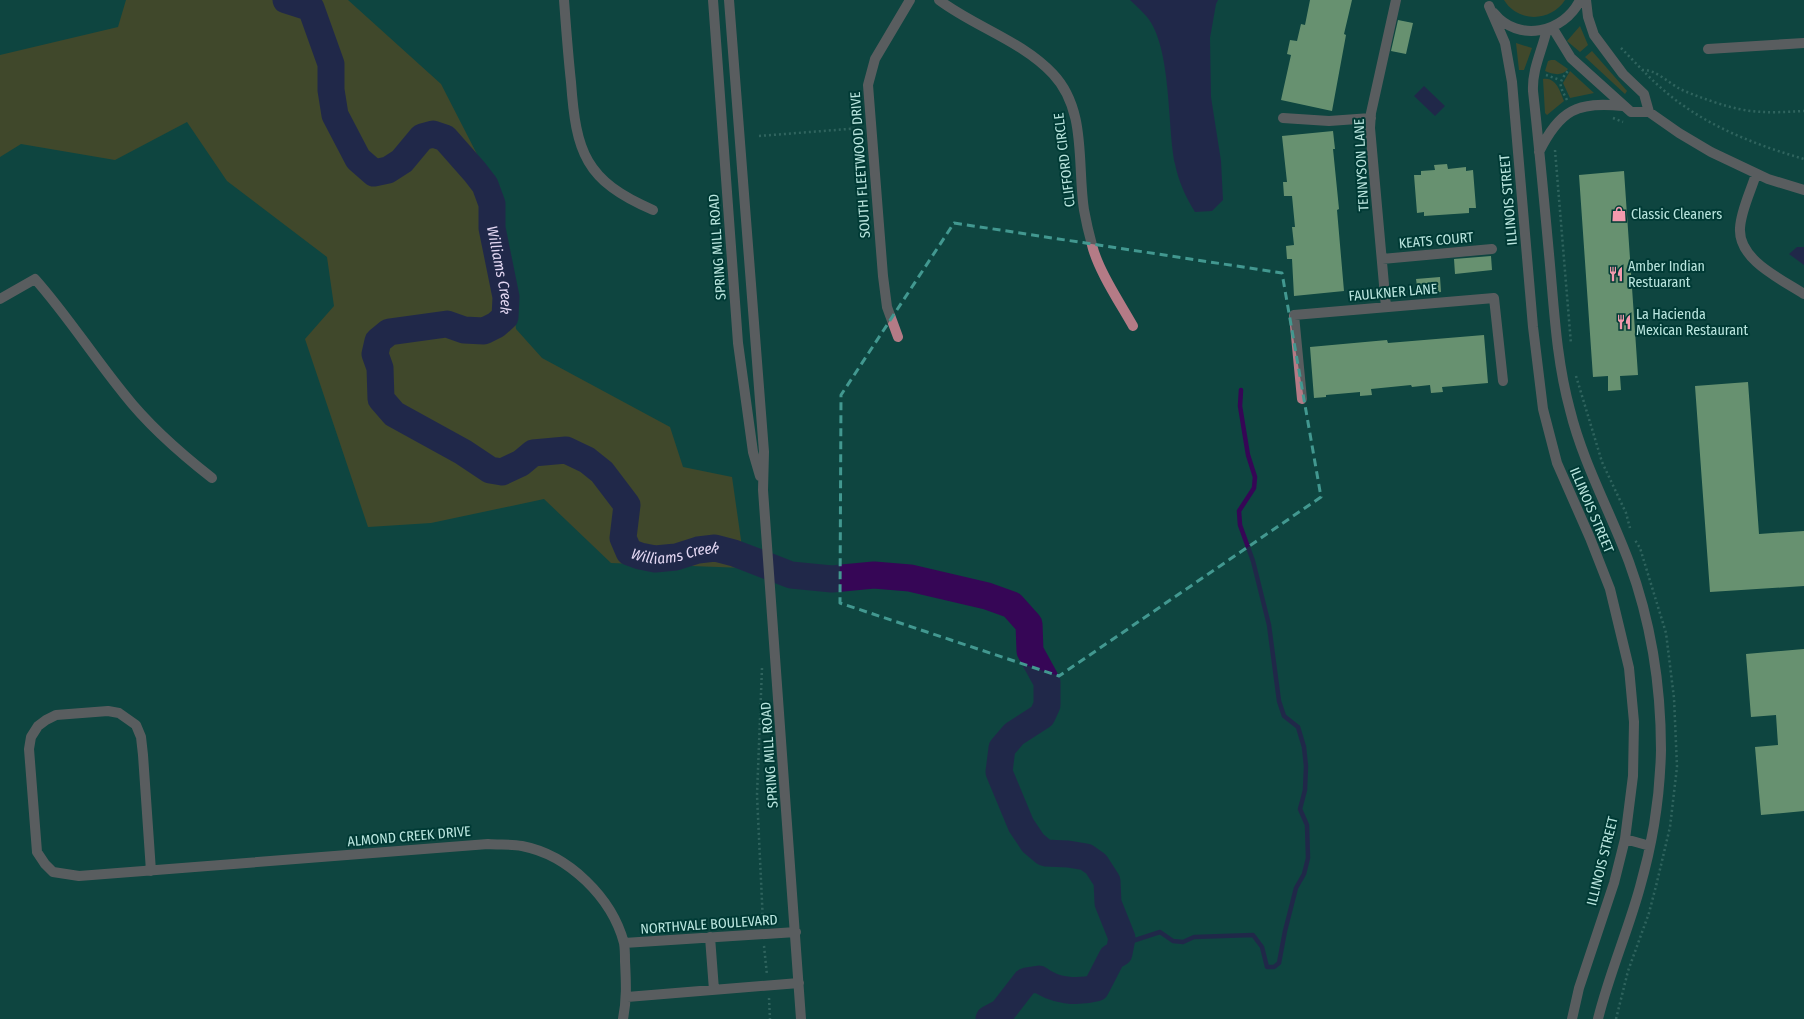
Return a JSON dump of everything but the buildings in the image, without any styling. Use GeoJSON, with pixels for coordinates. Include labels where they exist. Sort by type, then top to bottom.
{"type":"FeatureCollection","features":[{"type":"Feature","properties":{"kind":"street"},"geometry":{"type":"LineString","coordinates":[[564,0],[573,110],[579,144],[587,161],[602,179],[620,194],[654,210]]}},
{"type":"Feature","properties":{"kind":"street","name":"SPRING MILL ROAD"},"geometry":{"type":"LineString","coordinates":[[713,0],[738,343],[753,452],[763,490]]}},
{"type":"Feature","properties":{"kind":"street","name":"SPRING MILL ROAD"},"geometry":{"type":"LineString","coordinates":[[730,0],[764,452],[763,490],[796,932],[801,1019]]}},
{"type":"Feature","properties":{"kind":"street","name":"SOUTH FLEETWOOD DRIVE"},"geometry":{"type":"LineString","coordinates":[[898,337],[887,307],[883,276],[868,85],[875,59],[910,0]]}},
{"type":"Feature","properties":{"kind":"street","name":"CLIFFORD CIRCLE"},"geometry":{"type":"LineString","coordinates":[[939,0],[1035,58],[1053,74],[1065,89],[1073,107],[1077,126],[1084,210],[1092,247],[1112,289],[1133,326]]}},
{"type":"Feature","properties":{"kind":"street","name":"TENNYSON LANE"},"geometry":{"type":"LineString","coordinates":[[1386,307],[1374,178],[1371,118],[1396,0]]}},
{"type":"Feature","properties":{"kind":"street"},"geometry":{"type":"LineString","coordinates":[[1488,3],[1505,23],[1515,28],[1527,30],[1550,28],[1569,16],[1580,0]]}},
{"type":"Feature","properties":{"kind":"street"},"geometry":{"type":"LineString","coordinates":[[1586,0],[1588,17],[1594,35],[1623,74],[1644,94],[1649,112]]}},
{"type":"Feature","properties":{"kind":"street","name":"ILLINOIS STREET"},"geometry":{"type":"LineString","coordinates":[[1488,3],[1505,44],[1510,70],[1533,327],[1543,409],[1557,463],[1610,589],[1629,668],[1634,722],[1633,776],[1625,839],[1614,883],[1579,988],[1572,1019]]}},
{"type":"Feature","properties":{"kind":"street"},"geometry":{"type":"LineString","coordinates":[[1550,28],[1571,58],[1631,112],[1649,112],[1704,148],[1756,174],[1778,183],[1804,190]]}},
{"type":"Feature","properties":{"kind":"street","name":"ILLINOIS STREET"},"geometry":{"type":"LineString","coordinates":[[1550,28],[1534,70],[1533,84],[1559,358],[1570,411],[1596,488],[1629,563],[1645,616],[1656,670],[1660,725],[1661,752],[1657,807],[1650,846],[1640,887],[1613,966],[1598,1019]]}},
{"type":"Feature","properties":{"kind":"street"},"geometry":{"type":"LineString","coordinates":[[1708,49],[1804,43]]}},
{"type":"Feature","properties":{"kind":"street"},"geometry":{"type":"LineString","coordinates":[[1539,152],[1555,124],[1572,110],[1585,105],[1598,104],[1623,106]]}},
{"type":"Feature","properties":{"kind":"street"},"geometry":{"type":"LineString","coordinates":[[1283,118],[1329,121],[1371,118]]}},
{"type":"Feature","properties":{"kind":"street"},"geometry":{"type":"LineString","coordinates":[[1756,174],[1741,222],[1742,240],[1749,254],[1758,263],[1804,294]]}},
{"type":"Feature","properties":{"kind":"street","name":"KEATS COURT"},"geometry":{"type":"LineString","coordinates":[[1382,259],[1492,249]]}},
{"type":"Feature","properties":{"kind":"street"},"geometry":{"type":"LineString","coordinates":[[0,299],[35,279],[58,305],[98,362],[134,406],[169,442],[212,478]]}},
{"type":"Feature","properties":{"kind":"street","name":"FAULKNER LANE"},"geometry":{"type":"LineString","coordinates":[[1302,400],[1294,315],[1494,298],[1503,381]]}},
{"type":"Feature","properties":{"kind":"street","name":"ALMOND CREEK DRIVE"},"geometry":{"type":"LineString","coordinates":[[151,871],[143,756],[141,737],[136,725],[119,713],[108,711],[56,715],[46,720],[38,726],[31,737],[29,749],[37,852],[45,864],[53,872],[79,876],[151,871],[488,844],[522,846],[548,855],[568,866],[587,881],[602,898],[624,943]]}},
{"type":"Feature","properties":{"kind":"street"},"geometry":{"type":"LineString","coordinates":[[1625,839],[1650,846]]}},
{"type":"Feature","properties":{"kind":"street","name":"NORTHVALE BOULEVARD"},"geometry":{"type":"LineString","coordinates":[[624,943],[796,932]]}},
{"type":"Feature","properties":{"kind":"street"},"geometry":{"type":"LineString","coordinates":[[710,937],[714,990]]}},
{"type":"Feature","properties":{"kind":"street"},"geometry":{"type":"LineString","coordinates":[[623,1019],[627,997],[624,943]]}},
{"type":"Feature","properties":{"kind":"street"},"geometry":{"type":"LineString","coordinates":[[627,997],[799,983]]}},
{"type":"Feature","properties":{"kind":"path"},"geometry":{"type":"LineString","coordinates":[[1620,47],[1667,93],[1711,122],[1763,147],[1804,159]]}},
{"type":"Feature","properties":{"kind":"path"},"geometry":{"type":"LineString","coordinates":[[1567,100],[1560,85],[1560,80],[1569,69]]}},
{"type":"Feature","properties":{"kind":"path"},"geometry":{"type":"LineString","coordinates":[[1642,70],[1650,70],[1681,89],[1696,95],[1745,111],[1763,113],[1804,111]]}},
{"type":"Feature","properties":{"kind":"path"},"geometry":{"type":"LineString","coordinates":[[1544,75],[1560,80]]}},
{"type":"Feature","properties":{"kind":"path"},"geometry":{"type":"LineString","coordinates":[[759,136],[871,127]]}},
{"type":"Feature","properties":{"kind":"path"},"geometry":{"type":"LineString","coordinates":[[762,661],[757,802],[763,934],[770,1019]]}},
{"type":"Feature","properties":{"kind":"highlighted area"},"geometry":{"type":"Polygon","coordinates":[[[954,223],[1282,273],[1321,497],[1059,676],[840,603],[841,395],[954,223]]]}},
{"type":"Feature","properties":{"kind":"shaded area"},"geometry":{"type":"Polygon","coordinates":[[[126,0],[348,0],[441,84],[501,201],[516,329],[542,358],[670,427],[683,467],[732,477],[745,568],[611,563],[544,499],[431,523],[368,527],[305,339],[334,306],[327,257],[227,181],[187,122],[115,160],[21,144],[0,157],[0,55],[118,27],[126,0]]]}},
{"type":"Feature","properties":{"kind":"shaded area"},"geometry":{"type":"Polygon","coordinates":[[[1130,0],[1218,0],[1210,38],[1211,97],[1221,161],[1223,200],[1212,211],[1195,212],[1180,183],[1175,164],[1165,67],[1161,48],[1155,31],[1147,17],[1130,0]]]}},
{"type":"Feature","properties":{"kind":"shaded area"},"geometry":{"type":"Polygon","coordinates":[[[1504,0],[1565,0],[1552,13],[1534,17],[1517,13],[1510,8],[1504,0]]]}},
{"type":"Feature","properties":{"kind":"shaded area"},"geometry":{"type":"Polygon","coordinates":[[[1580,26],[1588,45],[1580,52],[1567,41],[1580,26]]]}},
{"type":"Feature","properties":{"kind":"shaded area"},"geometry":{"type":"Polygon","coordinates":[[[1516,43],[1532,48],[1524,70],[1519,70],[1516,43]]]}},
{"type":"Feature","properties":{"kind":"shaded area"},"geometry":{"type":"Polygon","coordinates":[[[1592,51],[1627,91],[1625,94],[1585,57],[1592,51]]]}},
{"type":"Feature","properties":{"kind":"shaded area"},"geometry":{"type":"Polygon","coordinates":[[[1555,60],[1568,69],[1560,74],[1545,71],[1548,61],[1555,60]]]}},
{"type":"Feature","properties":{"kind":"shaded area"},"geometry":{"type":"Polygon","coordinates":[[[1570,71],[1594,93],[1570,98],[1563,83],[1570,71]]]}},
{"type":"Feature","properties":{"kind":"shaded area"},"geometry":{"type":"Polygon","coordinates":[[[1543,79],[1554,82],[1564,101],[1547,115],[1545,113],[1543,79]]]}},
{"type":"Feature","properties":{"kind":"shaded area"},"geometry":{"type":"Polygon","coordinates":[[[1424,86],[1445,106],[1435,116],[1414,96],[1424,86]]]}},
{"type":"Feature","properties":{"kind":"shaded area"},"geometry":{"type":"Polygon","coordinates":[[[1797,247],[1804,247],[1804,265],[1789,254],[1797,247]]]}},
{"type":"Feature","properties":{"kind":"waterway","name":"Williams Creek"},"geometry":{"type":"LineString","coordinates":[[286,0],[311,8],[331,64],[331,90],[335,115],[358,159],[374,173],[388,170],[402,161],[422,137],[433,134],[445,138],[485,185],[492,204],[492,228],[506,297],[505,317],[496,325],[484,331],[464,330],[447,324],[389,332],[378,341],[375,354],[380,368],[381,399],[394,414],[463,452],[490,470],[502,472],[521,463],[533,453],[566,450],[587,460],[602,472],[627,505],[623,538],[629,552],[640,556],[655,559],[676,557],[698,550],[715,548],[734,553],[791,575],[832,579],[874,575],[910,578],[987,596],[1012,605],[1029,624],[1030,651],[1047,682],[1047,705],[1042,716],[1014,734],[1002,748],[999,772],[1021,825],[1033,843],[1045,853],[1068,854],[1086,857],[1096,864],[1107,881],[1108,903],[1122,938],[1119,953],[1112,957],[1096,988],[1074,991],[1052,986],[1039,979],[1026,981],[1002,1012],[989,1019]]}},
{"type":"Feature","properties":{"kind":"waterway"},"geometry":{"type":"LineString","coordinates":[[1120,945],[1160,932],[1173,941],[1183,942],[1194,937],[1253,935],[1262,947],[1267,967],[1274,967],[1279,963],[1285,931],[1296,888],[1304,874],[1308,858],[1307,825],[1300,809],[1305,790],[1306,766],[1304,747],[1298,727],[1284,716],[1279,701],[1269,625],[1253,561],[1240,525],[1239,511],[1254,488],[1255,477],[1248,455],[1240,406],[1241,390]]}},
{"type":"Feature","properties":{"kind":"place","name":"Classic Cleaners"},"geometry":{"type":"Point","coordinates":[1619,214]}},
{"type":"Feature","properties":{"kind":"place","name":"Amber Indian Restuarant"},"geometry":{"type":"Point","coordinates":[1616,274]}},
{"type":"Feature","properties":{"kind":"place","name":"La Hacienda Mexican Restaurant"},"geometry":{"type":"Point","coordinates":[1624,322]}}]}
